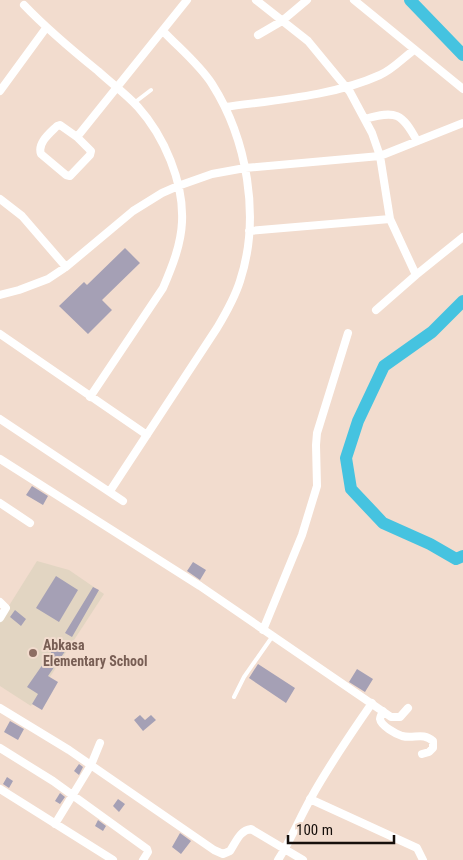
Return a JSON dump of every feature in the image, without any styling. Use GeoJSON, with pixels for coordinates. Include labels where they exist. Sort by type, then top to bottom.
{"type":"FeatureCollection","features":[{"type":"Feature","properties":{"kind":"street"},"geometry":{"type":"LineString","coordinates":[[77,137],[187,0]]}},
{"type":"Feature","properties":{"kind":"street"},"geometry":{"type":"LineString","coordinates":[[256,0],[308,41],[346,87],[365,119],[380,156],[390,219],[416,275]]}},
{"type":"Feature","properties":{"kind":"street"},"geometry":{"type":"LineString","coordinates":[[258,35],[282,21],[307,0]]}},
{"type":"Feature","properties":{"kind":"street"},"geometry":{"type":"LineString","coordinates":[[354,0],[463,89]]}},
{"type":"Feature","properties":{"kind":"street"},"geometry":{"type":"LineString","coordinates":[[24,5],[46,28],[134,103],[155,129],[163,143],[178,186],[181,201],[182,222],[176,254],[163,288],[90,397]]}},
{"type":"Feature","properties":{"kind":"street"},"geometry":{"type":"LineString","coordinates":[[0,91],[46,28]]}},
{"type":"Feature","properties":{"kind":"street"},"geometry":{"type":"LineString","coordinates":[[110,491],[229,308],[240,280],[249,231],[250,210],[245,168],[239,143],[225,107],[211,82],[162,31]]}},
{"type":"Feature","properties":{"kind":"street"},"geometry":{"type":"LineString","coordinates":[[225,107],[346,87],[381,75],[414,50]]}},
{"type":"Feature","properties":{"kind":"street"},"geometry":{"type":"LineString","coordinates":[[365,119],[384,114],[395,115],[404,121],[417,141]]}},
{"type":"Feature","properties":{"kind":"street"},"geometry":{"type":"LineString","coordinates":[[0,294],[19,290],[48,279],[66,267],[133,211],[162,193],[178,186],[212,174],[245,168],[380,156],[463,123]]}},
{"type":"Feature","properties":{"kind":"street"},"geometry":{"type":"LineString","coordinates":[[57,126],[64,126],[77,137],[91,151],[90,155],[70,176],[66,175],[41,154],[39,149],[41,144],[57,126]]}},
{"type":"Feature","properties":{"kind":"street"},"geometry":{"type":"LineString","coordinates":[[0,199],[22,216],[66,267]]}},
{"type":"Feature","properties":{"kind":"street"},"geometry":{"type":"LineString","coordinates":[[249,231],[390,219]]}},
{"type":"Feature","properties":{"kind":"street"},"geometry":{"type":"LineString","coordinates":[[376,310],[463,237]]}},
{"type":"Feature","properties":{"kind":"street"},"geometry":{"type":"LineString","coordinates":[[263,630],[302,535],[317,486],[317,433],[348,333]]}},
{"type":"Feature","properties":{"kind":"street"},"geometry":{"type":"LineString","coordinates":[[0,334],[147,435]]}},
{"type":"Feature","properties":{"kind":"street"},"geometry":{"type":"LineString","coordinates":[[0,419],[110,491],[122,501]]}},
{"type":"Feature","properties":{"kind":"street"},"geometry":{"type":"LineString","coordinates":[[0,459],[192,580],[272,637],[394,718],[400,717],[408,708]]}},
{"type":"Feature","properties":{"kind":"street"},"geometry":{"type":"LineString","coordinates":[[0,503],[30,523]]}},
{"type":"Feature","properties":{"kind":"street"},"geometry":{"type":"LineString","coordinates":[[0,602],[6,608],[0,618]]}},
{"type":"Feature","properties":{"kind":"street"},"geometry":{"type":"LineString","coordinates":[[278,860],[310,799],[372,703]]}},
{"type":"Feature","properties":{"kind":"street"},"geometry":{"type":"LineString","coordinates":[[0,708],[92,765],[214,850],[223,854],[230,851],[245,830],[251,829],[303,860]]}},
{"type":"Feature","properties":{"kind":"street"},"geometry":{"type":"LineString","coordinates":[[383,711],[380,719],[381,722],[391,730],[400,735],[420,735],[432,739],[433,748],[429,752],[422,754]]}},
{"type":"Feature","properties":{"kind":"street"},"geometry":{"type":"LineString","coordinates":[[55,824],[92,765],[100,743]]}},
{"type":"Feature","properties":{"kind":"street"},"geometry":{"type":"LineString","coordinates":[[0,748],[73,796],[147,849],[148,853],[143,860]]}},
{"type":"Feature","properties":{"kind":"street"},"geometry":{"type":"LineString","coordinates":[[0,789],[113,860]]}},
{"type":"Feature","properties":{"kind":"street"},"geometry":{"type":"LineString","coordinates":[[310,799],[417,848],[423,860]]}},
{"type":"Feature","properties":{"kind":"lane"},"geometry":{"type":"LineString","coordinates":[[134,103],[151,90]]}},
{"type":"Feature","properties":{"kind":"lane"},"geometry":{"type":"LineString","coordinates":[[234,697],[244,677],[272,637]]}},
{"type":"Feature","properties":{"kind":"shaded area","name":"Abkasa Elementary School"},"geometry":{"type":"Polygon","coordinates":[[[37,561],[69,570],[104,594],[31,706],[0,686],[0,620],[37,561]]]}},
{"type":"Feature","properties":{"kind":"building"},"geometry":{"type":"Polygon","coordinates":[[[125,248],[140,263],[102,300],[112,310],[88,334],[59,306],[84,282],[87,285],[125,248]]]}},
{"type":"Feature","properties":{"kind":"building"},"geometry":{"type":"Polygon","coordinates":[[[32,486],[48,496],[43,505],[26,495],[32,486]]]}},
{"type":"Feature","properties":{"kind":"building"},"geometry":{"type":"Polygon","coordinates":[[[193,562],[206,570],[200,580],[187,571],[193,562]]]}},
{"type":"Feature","properties":{"kind":"building"},"geometry":{"type":"Polygon","coordinates":[[[56,576],[78,590],[59,622],[36,608],[56,576]]]}},
{"type":"Feature","properties":{"kind":"building"},"geometry":{"type":"Polygon","coordinates":[[[93,587],[99,590],[72,637],[65,633],[93,587]]]}},
{"type":"Feature","properties":{"kind":"building"},"geometry":{"type":"Polygon","coordinates":[[[15,610],[26,619],[21,626],[10,617],[15,610]]]}},
{"type":"Feature","properties":{"kind":"building"},"geometry":{"type":"Polygon","coordinates":[[[59,641],[68,647],[48,676],[58,682],[42,710],[32,704],[38,694],[27,687],[59,641]]]}},
{"type":"Feature","properties":{"kind":"building"},"geometry":{"type":"Polygon","coordinates":[[[258,664],[295,688],[286,703],[249,678],[258,664]]]}},
{"type":"Feature","properties":{"kind":"building"},"geometry":{"type":"Polygon","coordinates":[[[357,669],[373,679],[365,692],[349,682],[357,669]]]}},
{"type":"Feature","properties":{"kind":"building"},"geometry":{"type":"Polygon","coordinates":[[[140,715],[145,720],[151,715],[156,720],[143,731],[134,720],[140,715]]]}},
{"type":"Feature","properties":{"kind":"building"},"geometry":{"type":"Polygon","coordinates":[[[10,721],[24,729],[18,740],[4,732],[10,721]]]}},
{"type":"Feature","properties":{"kind":"building"},"geometry":{"type":"Polygon","coordinates":[[[79,764],[83,767],[79,775],[74,771],[79,764]]]}},
{"type":"Feature","properties":{"kind":"building"},"geometry":{"type":"Polygon","coordinates":[[[7,777],[13,781],[9,788],[3,784],[7,777]]]}},
{"type":"Feature","properties":{"kind":"building"},"geometry":{"type":"Polygon","coordinates":[[[60,793],[65,797],[60,804],[55,801],[60,793]]]}},
{"type":"Feature","properties":{"kind":"building"},"geometry":{"type":"Polygon","coordinates":[[[118,799],[125,804],[119,812],[113,806],[118,799]]]}},
{"type":"Feature","properties":{"kind":"building"},"geometry":{"type":"Polygon","coordinates":[[[98,820],[106,826],[103,831],[95,826],[98,820]]]}},
{"type":"Feature","properties":{"kind":"building"},"geometry":{"type":"Polygon","coordinates":[[[180,833],[191,841],[181,854],[172,847],[180,833]]]}},
{"type":"Feature","properties":{"kind":"waterway"},"geometry":{"type":"LineString","coordinates":[[410,0],[463,55]]}},
{"type":"Feature","properties":{"kind":"waterway"},"geometry":{"type":"LineString","coordinates":[[463,301],[432,332],[384,366],[358,421],[346,458],[351,489],[383,523],[430,544],[456,559],[463,556]]}},
{"type":"Feature","properties":{"kind":"place","name":"Abkasa Elementary School"},"geometry":{"type":"Point","coordinates":[33,653]}}]}
